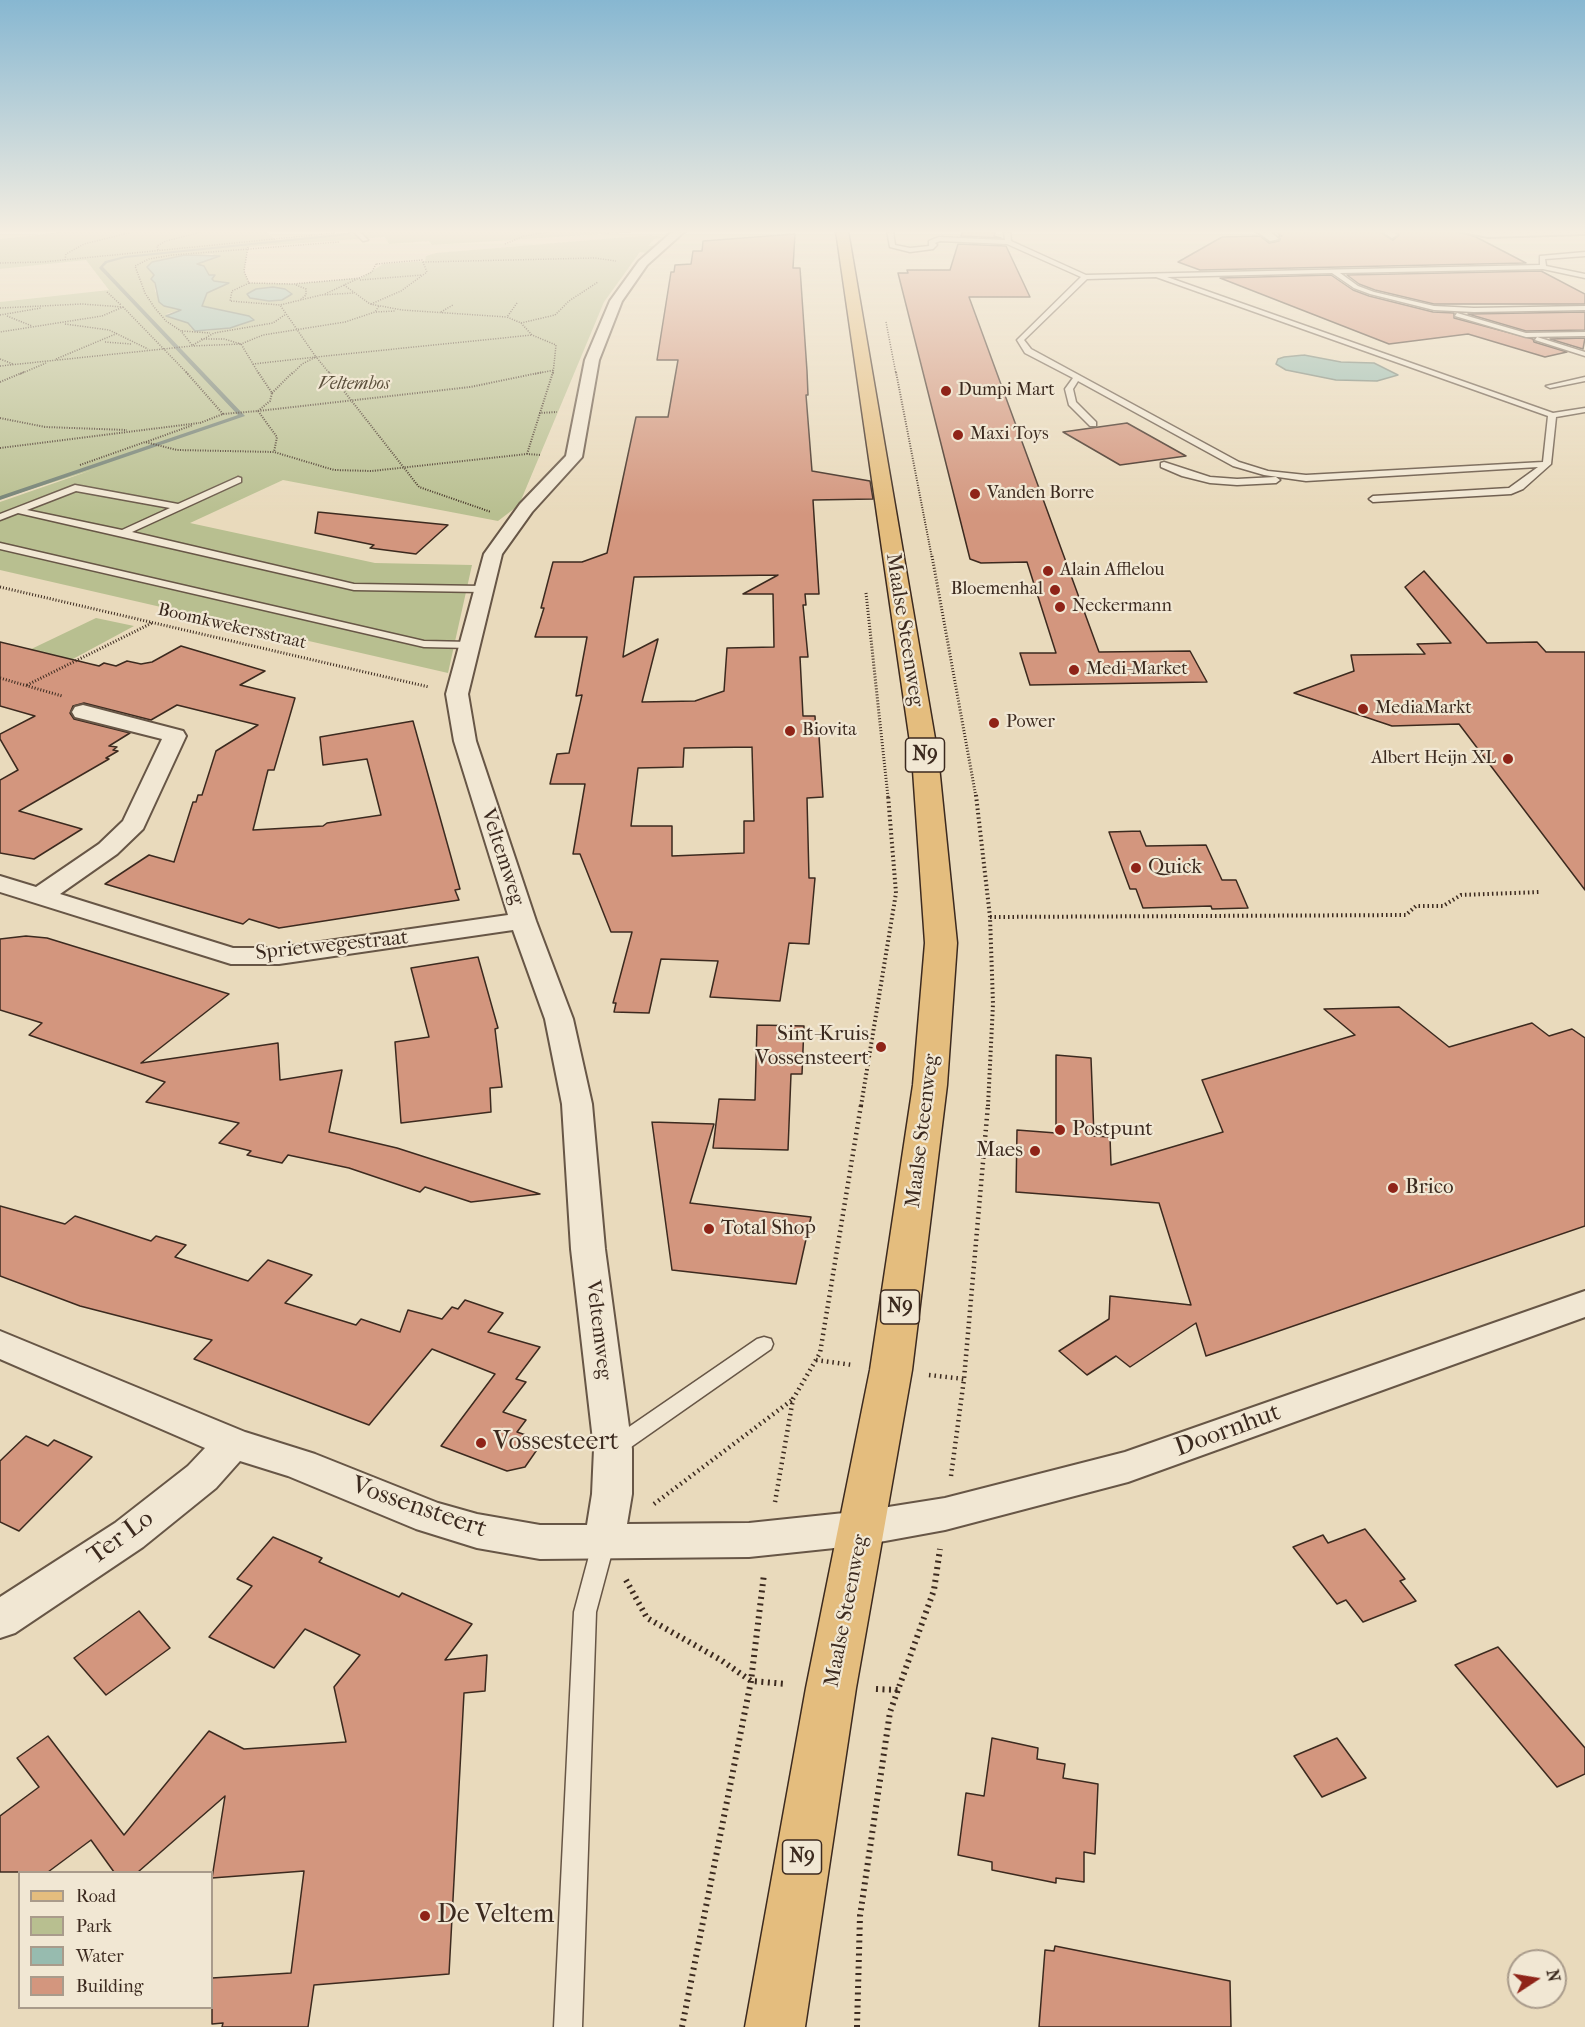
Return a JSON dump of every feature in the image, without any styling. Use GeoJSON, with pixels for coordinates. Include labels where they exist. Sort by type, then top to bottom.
{"type":"FeatureCollection","features":[{"type":"Feature","properties":{"kind":"main road","name":"Maalse Steenweg"},"geometry":{"type":"LineString","coordinates":[[775,2027],[831,1688],[891,1370],[929,1096],[940,943],[925,756],[857,326]]}},
{"type":"Feature","properties":{"kind":"street","name":"Veltemweg"},"geometry":{"type":"LineString","coordinates":[[604,1541],[612,1494],[613,1449],[588,1249],[577,1104],[559,1019],[523,921],[465,741],[457,694],[471,645],[482,589],[493,554],[526,508],[574,457],[592,360],[606,326]]}},
{"type":"Feature","properties":{"kind":"street"},"geometry":{"type":"LineString","coordinates":[[40,896],[108,849],[134,824],[175,736],[83,712]]}},
{"type":"Feature","properties":{"kind":"street","name":"Sprietwegestraat"},"geometry":{"type":"LineString","coordinates":[[0,884],[231,956],[279,956],[523,921]]}},
{"type":"Feature","properties":{"kind":"street","name":"Doornhut"},"geometry":{"type":"LineString","coordinates":[[863,1528],[945,1514],[1128,1467],[1585,1304]]}},
{"type":"Feature","properties":{"kind":"street","name":"Vossensteert"},"geometry":{"type":"LineString","coordinates":[[0,1344],[233,1443],[301,1465],[430,1517],[477,1531],[540,1542],[769,1540],[863,1528]]}},
{"type":"Feature","properties":{"kind":"street","name":"Ter Lo"},"geometry":{"type":"LineString","coordinates":[[0,1620],[129,1535],[202,1477],[233,1443]]}},
{"type":"Feature","properties":{"kind":"lane"},"geometry":{"type":"LineString","coordinates":[[1035,326],[1020,340],[1028,351],[1236,464],[1267,474],[1306,478]]}},
{"type":"Feature","properties":{"kind":"lane"},"geometry":{"type":"LineString","coordinates":[[1299,326],[1552,415],[1585,410]]}},
{"type":"Feature","properties":{"kind":"lane"},"geometry":{"type":"LineString","coordinates":[[1492,326],[1585,354]]}},
{"type":"Feature","properties":{"kind":"lane"},"geometry":{"type":"LineString","coordinates":[[1526,336],[1585,334]]}},
{"type":"Feature","properties":{"kind":"lane"},"geometry":{"type":"LineString","coordinates":[[1077,378],[1069,389],[1072,404],[1093,424]]}},
{"type":"Feature","properties":{"kind":"lane"},"geometry":{"type":"LineString","coordinates":[[1550,386],[1585,379]]}},
{"type":"Feature","properties":{"kind":"lane"},"geometry":{"type":"LineString","coordinates":[[1373,499],[1511,491],[1520,487],[1547,464],[1552,415]]}},
{"type":"Feature","properties":{"kind":"lane"},"geometry":{"type":"LineString","coordinates":[[1164,465],[1185,474],[1210,480],[1237,482],[1547,464]]}},
{"type":"Feature","properties":{"kind":"lane"},"geometry":{"type":"LineString","coordinates":[[123,532],[238,480]]}},
{"type":"Feature","properties":{"kind":"lane"},"geometry":{"type":"LineString","coordinates":[[0,517],[75,488],[178,507]]}},
{"type":"Feature","properties":{"kind":"lane"},"geometry":{"type":"LineString","coordinates":[[18,510],[123,532],[354,587],[482,589]]}},
{"type":"Feature","properties":{"kind":"lane"},"geometry":{"type":"LineString","coordinates":[[0,546],[424,644],[471,645]]}},
{"type":"Feature","properties":{"kind":"lane"},"geometry":{"type":"LineString","coordinates":[[613,1449],[764,1344]]}},
{"type":"Feature","properties":{"kind":"lane"},"geometry":{"type":"LineString","coordinates":[[568,2027],[585,1612],[604,1541]]}},
{"type":"Feature","properties":{"kind":"path"},"geometry":{"type":"LineString","coordinates":[[32,326],[36,327]]}},
{"type":"Feature","properties":{"kind":"path"},"geometry":{"type":"LineString","coordinates":[[0,333],[44,326]]}},
{"type":"Feature","properties":{"kind":"path"},"geometry":{"type":"LineString","coordinates":[[76,326],[96,327],[118,333],[133,344],[146,349],[166,349]]}},
{"type":"Feature","properties":{"kind":"path"},"geometry":{"type":"LineString","coordinates":[[142,326],[166,349],[223,414]]}},
{"type":"Feature","properties":{"kind":"path"},"geometry":{"type":"LineString","coordinates":[[173,326],[181,331],[192,346]]}},
{"type":"Feature","properties":{"kind":"path"},"geometry":{"type":"LineString","coordinates":[[181,331],[214,333],[258,326]]}},
{"type":"Feature","properties":{"kind":"path"},"geometry":{"type":"LineString","coordinates":[[0,366],[185,346],[214,347],[242,344],[243,341],[268,332],[272,326]]}},
{"type":"Feature","properties":{"kind":"path"},"geometry":{"type":"LineString","coordinates":[[295,326],[316,357],[353,401],[403,470],[419,487],[476,509]]}},
{"type":"Feature","properties":{"kind":"path"},"geometry":{"type":"LineString","coordinates":[[262,335],[327,326]]}},
{"type":"Feature","properties":{"kind":"path"},"geometry":{"type":"LineString","coordinates":[[152,444],[166,448],[217,452],[274,452],[334,470],[403,470],[527,454],[554,370],[556,345],[532,335],[523,326]]}},
{"type":"Feature","properties":{"kind":"path"},"geometry":{"type":"LineString","coordinates":[[857,2027],[860,1916],[890,1712],[934,1590],[964,1379],[989,1098],[993,1004],[990,917],[974,779],[887,326]]}},
{"type":"Feature","properties":{"kind":"path"},"geometry":{"type":"LineString","coordinates":[[0,382],[99,343],[118,333]]}},
{"type":"Feature","properties":{"kind":"path"},"geometry":{"type":"LineString","coordinates":[[192,346],[214,333]]}},
{"type":"Feature","properties":{"kind":"path"},"geometry":{"type":"LineString","coordinates":[[253,364],[532,335]]}},
{"type":"Feature","properties":{"kind":"path"},"geometry":{"type":"LineString","coordinates":[[201,339],[224,339],[242,344],[272,393]]}},
{"type":"Feature","properties":{"kind":"path"},"geometry":{"type":"LineString","coordinates":[[99,343],[133,344]]}},
{"type":"Feature","properties":{"kind":"path"},"geometry":{"type":"LineString","coordinates":[[258,411],[270,401],[272,393],[302,364],[316,357]]}},
{"type":"Feature","properties":{"kind":"path"},"geometry":{"type":"LineString","coordinates":[[0,359],[16,364]]}},
{"type":"Feature","properties":{"kind":"path"},"geometry":{"type":"LineString","coordinates":[[145,442],[223,414],[471,387],[554,370]]}},
{"type":"Feature","properties":{"kind":"path"},"geometry":{"type":"LineString","coordinates":[[258,411],[277,437],[274,452]]}},
{"type":"Feature","properties":{"kind":"path"},"geometry":{"type":"LineString","coordinates":[[0,418],[45,427],[100,431],[153,428]]}},
{"type":"Feature","properties":{"kind":"path"},"geometry":{"type":"LineString","coordinates":[[0,448],[199,423]]}},
{"type":"Feature","properties":{"kind":"path"},"geometry":{"type":"LineString","coordinates":[[682,2027],[751,1681],[769,1540],[793,1399],[820,1353],[896,892],[885,758],[865,581]]}},
{"type":"Feature","properties":{"kind":"path","name":"Boomkwekersstraat"},"geometry":{"type":"LineString","coordinates":[[0,587],[457,694]]}},
{"type":"Feature","properties":{"kind":"path"},"geometry":{"type":"LineString","coordinates":[[27,685],[153,622]]}},
{"type":"Feature","properties":{"kind":"path"},"geometry":{"type":"LineString","coordinates":[[0,678],[81,701],[83,712]]}},
{"type":"Feature","properties":{"kind":"path"},"geometry":{"type":"LineString","coordinates":[[990,917],[1406,915],[1416,906],[1443,906],[1461,895],[1540,892]]}},
{"type":"Feature","properties":{"kind":"path"},"geometry":{"type":"LineString","coordinates":[[751,1681],[721,1660],[647,1618],[604,1541],[793,1399]]}},
{"type":"Feature","properties":{"kind":"green space","name":"Veltembos"},"geometry":{"type":"Polygon","coordinates":[[[0,326],[190,326],[191,328],[207,331],[238,326],[594,326],[519,505],[498,521],[283,480],[190,523],[375,563],[472,565],[448,673],[0,570],[0,502],[92,470],[0,499],[0,326]]]}},
{"type":"Feature","properties":{"kind":"green space"},"geometry":{"type":"Polygon","coordinates":[[[96,618],[134,626],[34,680],[0,664],[96,618]]]}},
{"type":"Feature","properties":{"kind":"water"},"geometry":{"type":"Polygon","coordinates":[[[190,326],[237,326],[230,328],[195,331],[190,326]]]}},
{"type":"Feature","properties":{"kind":"water"},"geometry":{"type":"Polygon","coordinates":[[[1304,355],[1341,362],[1374,363],[1398,375],[1377,381],[1336,380],[1286,370],[1276,364],[1278,359],[1284,357],[1304,355]]]}},
{"type":"Feature","properties":{"kind":"building"},"geometry":{"type":"Polygon","coordinates":[[[662,326],[804,326],[812,471],[870,481],[873,499],[813,500],[819,594],[805,594],[806,605],[803,605],[808,657],[800,657],[803,716],[815,716],[816,736],[819,736],[823,797],[807,798],[809,878],[815,878],[809,944],[789,943],[780,1001],[710,997],[718,961],[661,959],[649,1013],[614,1012],[616,1003],[613,1003],[632,932],[611,932],[580,854],[573,854],[585,784],[550,784],[557,754],[569,753],[582,695],[576,696],[587,637],[535,637],[544,608],[541,608],[553,562],[582,562],[607,553],[636,417],[668,417],[678,360],[657,360],[662,326]],[[778,575],[634,577],[623,657],[658,639],[642,702],[695,701],[724,691],[727,648],[774,647],[773,594],[743,594],[778,575]],[[752,747],[684,748],[683,767],[638,768],[631,826],[672,826],[672,856],[744,853],[744,821],[754,821],[752,747]]]}},
{"type":"Feature","properties":{"kind":"building"},"geometry":{"type":"Polygon","coordinates":[[[911,326],[979,326],[1099,652],[1190,651],[1207,682],[1030,685],[1020,653],[1056,653],[1027,562],[981,563],[970,559],[911,326]]]}},
{"type":"Feature","properties":{"kind":"building"},"geometry":{"type":"Polygon","coordinates":[[[1342,326],[1483,326],[1533,339],[1534,342],[1567,352],[1545,357],[1468,334],[1389,344],[1342,326]]]}},
{"type":"Feature","properties":{"kind":"building"},"geometry":{"type":"Polygon","coordinates":[[[1508,326],[1585,326],[1585,330],[1526,331],[1508,326]]]}},
{"type":"Feature","properties":{"kind":"building"},"geometry":{"type":"Polygon","coordinates":[[[1585,338],[1583,349],[1550,339],[1585,338]]]}},
{"type":"Feature","properties":{"kind":"building"},"geometry":{"type":"Polygon","coordinates":[[[1127,423],[1186,456],[1120,465],[1063,432],[1127,423]]]}},
{"type":"Feature","properties":{"kind":"building"},"geometry":{"type":"Polygon","coordinates":[[[318,512],[448,525],[416,554],[370,548],[374,545],[315,533],[318,512]]]}},
{"type":"Feature","properties":{"kind":"building"},"geometry":{"type":"Polygon","coordinates":[[[1424,571],[1487,643],[1537,642],[1546,652],[1585,652],[1585,890],[1459,724],[1392,726],[1294,693],[1354,671],[1351,655],[1425,654],[1417,644],[1451,643],[1405,587],[1424,571]]]}},
{"type":"Feature","properties":{"kind":"building"},"geometry":{"type":"Polygon","coordinates":[[[0,642],[99,666],[104,663],[116,666],[127,661],[141,664],[152,662],[181,646],[265,671],[240,685],[295,698],[274,770],[268,770],[253,830],[323,826],[327,823],[381,815],[367,759],[323,765],[320,737],[413,721],[460,889],[455,890],[459,900],[279,928],[249,919],[243,924],[105,884],[149,855],[174,862],[193,802],[196,802],[198,795],[202,795],[216,751],[258,725],[177,705],[151,720],[84,703],[73,706],[70,713],[74,719],[130,733],[109,746],[117,747],[113,750],[118,751],[106,758],[109,759],[19,811],[82,829],[34,859],[0,853],[0,780],[18,770],[0,739],[0,734],[35,716],[0,706],[0,642]]]}},
{"type":"Feature","properties":{"kind":"building"},"geometry":{"type":"Polygon","coordinates":[[[1140,831],[1146,846],[1206,845],[1222,880],[1236,880],[1248,908],[1212,909],[1211,906],[1143,908],[1136,889],[1130,889],[1109,832],[1140,831]]]}},
{"type":"Feature","properties":{"kind":"building"},"geometry":{"type":"Polygon","coordinates":[[[26,936],[47,938],[229,994],[141,1063],[278,1043],[280,1080],[342,1070],[329,1132],[397,1148],[540,1194],[471,1202],[425,1187],[420,1192],[349,1168],[288,1155],[282,1163],[247,1155],[251,1151],[219,1143],[239,1123],[146,1102],[165,1082],[29,1035],[42,1023],[0,1010],[0,939],[26,936]]]}},
{"type":"Feature","properties":{"kind":"building"},"geometry":{"type":"Polygon","coordinates":[[[478,957],[498,1028],[495,1029],[502,1087],[490,1088],[491,1112],[401,1123],[395,1042],[429,1037],[411,968],[478,957]]]}},
{"type":"Feature","properties":{"kind":"building","name":"Brico"},"geometry":{"type":"Polygon","coordinates":[[[1399,1007],[1449,1047],[1532,1023],[1549,1036],[1572,1029],[1585,1038],[1585,1226],[1206,1356],[1196,1323],[1130,1367],[1116,1356],[1087,1375],[1059,1351],[1109,1319],[1110,1296],[1191,1305],[1159,1203],[1016,1192],[1017,1130],[1056,1133],[1056,1055],[1091,1058],[1094,1136],[1110,1137],[1111,1165],[1223,1132],[1202,1080],[1355,1035],[1324,1009],[1399,1007]]]}},
{"type":"Feature","properties":{"kind":"building"},"geometry":{"type":"Polygon","coordinates":[[[757,1025],[804,1026],[802,1074],[791,1074],[788,1150],[713,1148],[719,1099],[755,1100],[757,1025]]]}},
{"type":"Feature","properties":{"kind":"building"},"geometry":{"type":"Polygon","coordinates":[[[652,1122],[714,1124],[690,1203],[811,1217],[796,1284],[672,1270],[652,1122]]]}},
{"type":"Feature","properties":{"kind":"building"},"geometry":{"type":"Polygon","coordinates":[[[0,1206],[65,1224],[75,1216],[151,1241],[156,1236],[186,1245],[175,1257],[248,1281],[268,1260],[312,1275],[285,1303],[356,1325],[361,1319],[400,1332],[408,1310],[442,1319],[452,1307],[458,1309],[465,1300],[503,1313],[488,1332],[540,1347],[516,1379],[526,1382],[503,1412],[526,1420],[517,1432],[543,1441],[525,1467],[507,1471],[441,1446],[495,1374],[432,1349],[369,1425],[194,1359],[212,1340],[80,1306],[0,1276],[0,1206]]]}},
{"type":"Feature","properties":{"kind":"building"},"geometry":{"type":"Polygon","coordinates":[[[26,1436],[48,1446],[54,1440],[92,1457],[19,1531],[0,1522],[0,1461],[26,1436]]]}},
{"type":"Feature","properties":{"kind":"building"},"geometry":{"type":"Polygon","coordinates":[[[1365,1529],[1405,1579],[1400,1581],[1416,1601],[1363,1622],[1346,1600],[1337,1604],[1293,1547],[1323,1535],[1328,1543],[1365,1529]]]}},
{"type":"Feature","properties":{"kind":"building"},"geometry":{"type":"Polygon","coordinates":[[[273,1537],[322,1558],[319,1562],[399,1597],[402,1593],[472,1624],[445,1660],[487,1655],[485,1691],[464,1693],[449,1974],[314,1985],[308,2027],[222,2027],[223,2023],[212,2024],[213,1978],[291,1973],[304,1871],[213,1878],[225,1796],[139,1871],[113,1871],[91,1840],[49,1871],[0,1872],[0,1816],[39,1787],[17,1758],[48,1736],[124,1835],[209,1731],[244,1749],[346,1742],[334,1687],[360,1655],[305,1629],[274,1668],[209,1637],[252,1586],[237,1579],[273,1537]]]}},
{"type":"Feature","properties":{"kind":"building"},"geometry":{"type":"Polygon","coordinates":[[[139,1611],[170,1648],[106,1695],[74,1658],[139,1611]]]}},
{"type":"Feature","properties":{"kind":"building"},"geometry":{"type":"Polygon","coordinates":[[[1498,1647],[1585,1748],[1585,1774],[1557,1787],[1455,1665],[1498,1647]]]}},
{"type":"Feature","properties":{"kind":"building"},"geometry":{"type":"Polygon","coordinates":[[[992,1738],[1038,1748],[1037,1759],[1065,1764],[1063,1778],[1098,1784],[1095,1854],[1084,1852],[1084,1882],[1056,1878],[1056,1883],[992,1870],[992,1862],[958,1855],[966,1793],[984,1796],[992,1738]]]}},
{"type":"Feature","properties":{"kind":"building"},"geometry":{"type":"Polygon","coordinates":[[[1337,1738],[1366,1778],[1322,1797],[1294,1756],[1337,1738]]]}},
{"type":"Feature","properties":{"kind":"building"},"geometry":{"type":"Polygon","coordinates":[[[1055,1946],[1230,1981],[1231,2027],[1039,2027],[1045,1950],[1054,1951],[1055,1946]]]}},
{"type":"Feature","properties":{"kind":"waterway"},"geometry":{"type":"LineString","coordinates":[[0,498],[242,416],[156,326]]}},
{"type":"Feature","properties":{"kind":"place","name":"Dumpi Mart"},"geometry":{"type":"Point","coordinates":[946,391]}},
{"type":"Feature","properties":{"kind":"place","name":"Maxi Toys"},"geometry":{"type":"Point","coordinates":[958,435]}},
{"type":"Feature","properties":{"kind":"place","name":"Vanden Borre"},"geometry":{"type":"Point","coordinates":[975,494]}},
{"type":"Feature","properties":{"kind":"place","name":"Alain Afflelou"},"geometry":{"type":"Point","coordinates":[1048,571]}},
{"type":"Feature","properties":{"kind":"place","name":"Bloemenhal"},"geometry":{"type":"Point","coordinates":[1055,590]}},
{"type":"Feature","properties":{"kind":"place","name":"Neckermann"},"geometry":{"type":"Point","coordinates":[1060,607]}},
{"type":"Feature","properties":{"kind":"place","name":"Medi-Market"},"geometry":{"type":"Point","coordinates":[1074,670]}},
{"type":"Feature","properties":{"kind":"place","name":"MediaMarkt"},"geometry":{"type":"Point","coordinates":[1363,709]}},
{"type":"Feature","properties":{"kind":"place","name":"Power"},"geometry":{"type":"Point","coordinates":[994,723]}},
{"type":"Feature","properties":{"kind":"place","name":"Biovita"},"geometry":{"type":"Point","coordinates":[790,731]}},
{"type":"Feature","properties":{"kind":"place","name":"Albert Heijn XL"},"geometry":{"type":"Point","coordinates":[1508,759]}},
{"type":"Feature","properties":{"kind":"place","name":"Quick"},"geometry":{"type":"Point","coordinates":[1136,868]}},
{"type":"Feature","properties":{"kind":"place","name":"Sint-Kruis Vossensteert"},"geometry":{"type":"Point","coordinates":[881,1047]}},
{"type":"Feature","properties":{"kind":"place","name":"Postpunt"},"geometry":{"type":"Point","coordinates":[1060,1130]}},
{"type":"Feature","properties":{"kind":"place","name":"Maes"},"geometry":{"type":"Point","coordinates":[1035,1151]}},
{"type":"Feature","properties":{"kind":"place","name":"Brico"},"geometry":{"type":"Point","coordinates":[1393,1188]}},
{"type":"Feature","properties":{"kind":"place","name":"Total Shop"},"geometry":{"type":"Point","coordinates":[709,1229]}},
{"type":"Feature","properties":{"kind":"place","name":"Vossesteert"},"geometry":{"type":"Point","coordinates":[481,1443]}},
{"type":"Feature","properties":{"kind":"place","name":"De Veltem"},"geometry":{"type":"Point","coordinates":[425,1916]}}]}
